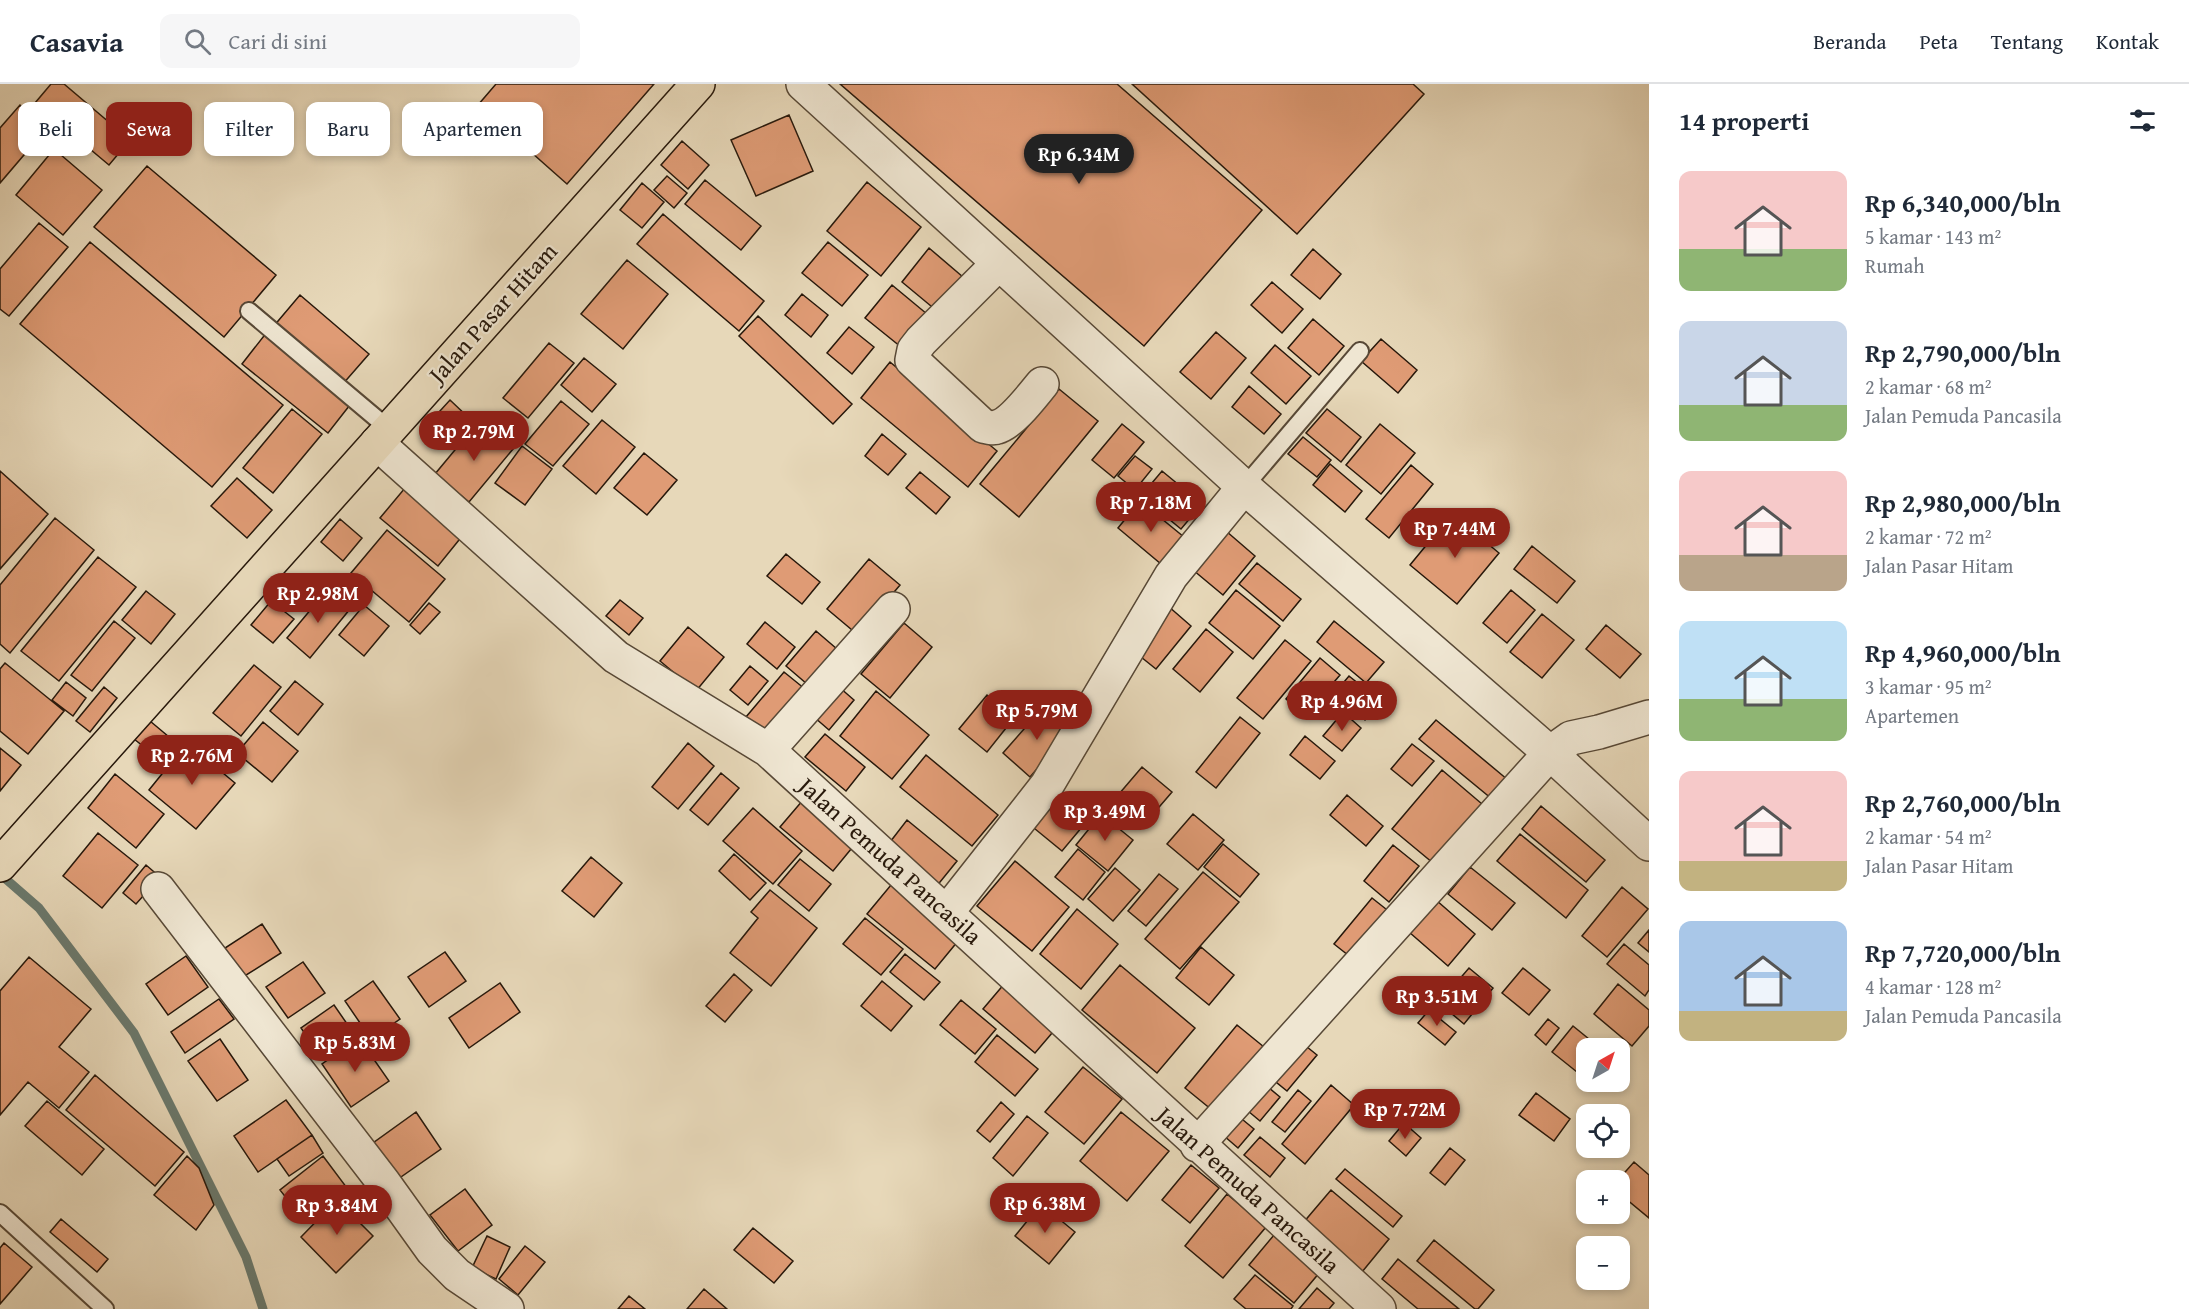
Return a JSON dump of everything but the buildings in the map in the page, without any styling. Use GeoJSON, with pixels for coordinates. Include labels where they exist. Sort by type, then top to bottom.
{"type":"FeatureCollection","features":[{"type":"Feature","properties":{"kind":"main road","name":"Jalan Pasar Hitam"},"geometry":{"type":"LineString","coordinates":[[0,865],[698,84]]}},
{"type":"Feature","properties":{"kind":"street"},"geometry":{"type":"LineString","coordinates":[[803,84],[1244,487],[1550,753],[1649,844]]}},
{"type":"Feature","properties":{"kind":"street"},"geometry":{"type":"LineString","coordinates":[[999,263],[921,341],[914,350],[912,360],[983,426],[992,428],[998,428],[1012,417],[1042,384]]}},
{"type":"Feature","properties":{"kind":"street","name":"Jalan Pemuda Pancasila"},"geometry":{"type":"LineString","coordinates":[[383,436],[616,657],[768,750],[947,912],[1197,1145],[1379,1309]]}},
{"type":"Feature","properties":{"kind":"street"},"geometry":{"type":"LineString","coordinates":[[947,912],[1047,785],[1171,576],[1244,487]]}},
{"type":"Feature","properties":{"kind":"street"},"geometry":{"type":"LineString","coordinates":[[768,750],[893,609]]}},
{"type":"Feature","properties":{"kind":"street"},"geometry":{"type":"LineString","coordinates":[[1197,1145],[1550,753],[1571,738],[1649,717]]}},
{"type":"Feature","properties":{"kind":"street"},"geometry":{"type":"LineString","coordinates":[[158,889],[384,1183],[432,1250],[457,1275],[507,1309]]}},
{"type":"Feature","properties":{"kind":"lane"},"geometry":{"type":"LineString","coordinates":[[249,311],[383,436]]}},
{"type":"Feature","properties":{"kind":"lane"},"geometry":{"type":"LineString","coordinates":[[1244,487],[1360,351]]}},
{"type":"Feature","properties":{"kind":"lane"},"geometry":{"type":"LineString","coordinates":[[0,1213],[105,1309]]}},
{"type":"Feature","properties":{"kind":"waterway"},"geometry":{"type":"LineString","coordinates":[[0,874],[39,908],[134,1033],[246,1257],[263,1309]]}}]}
